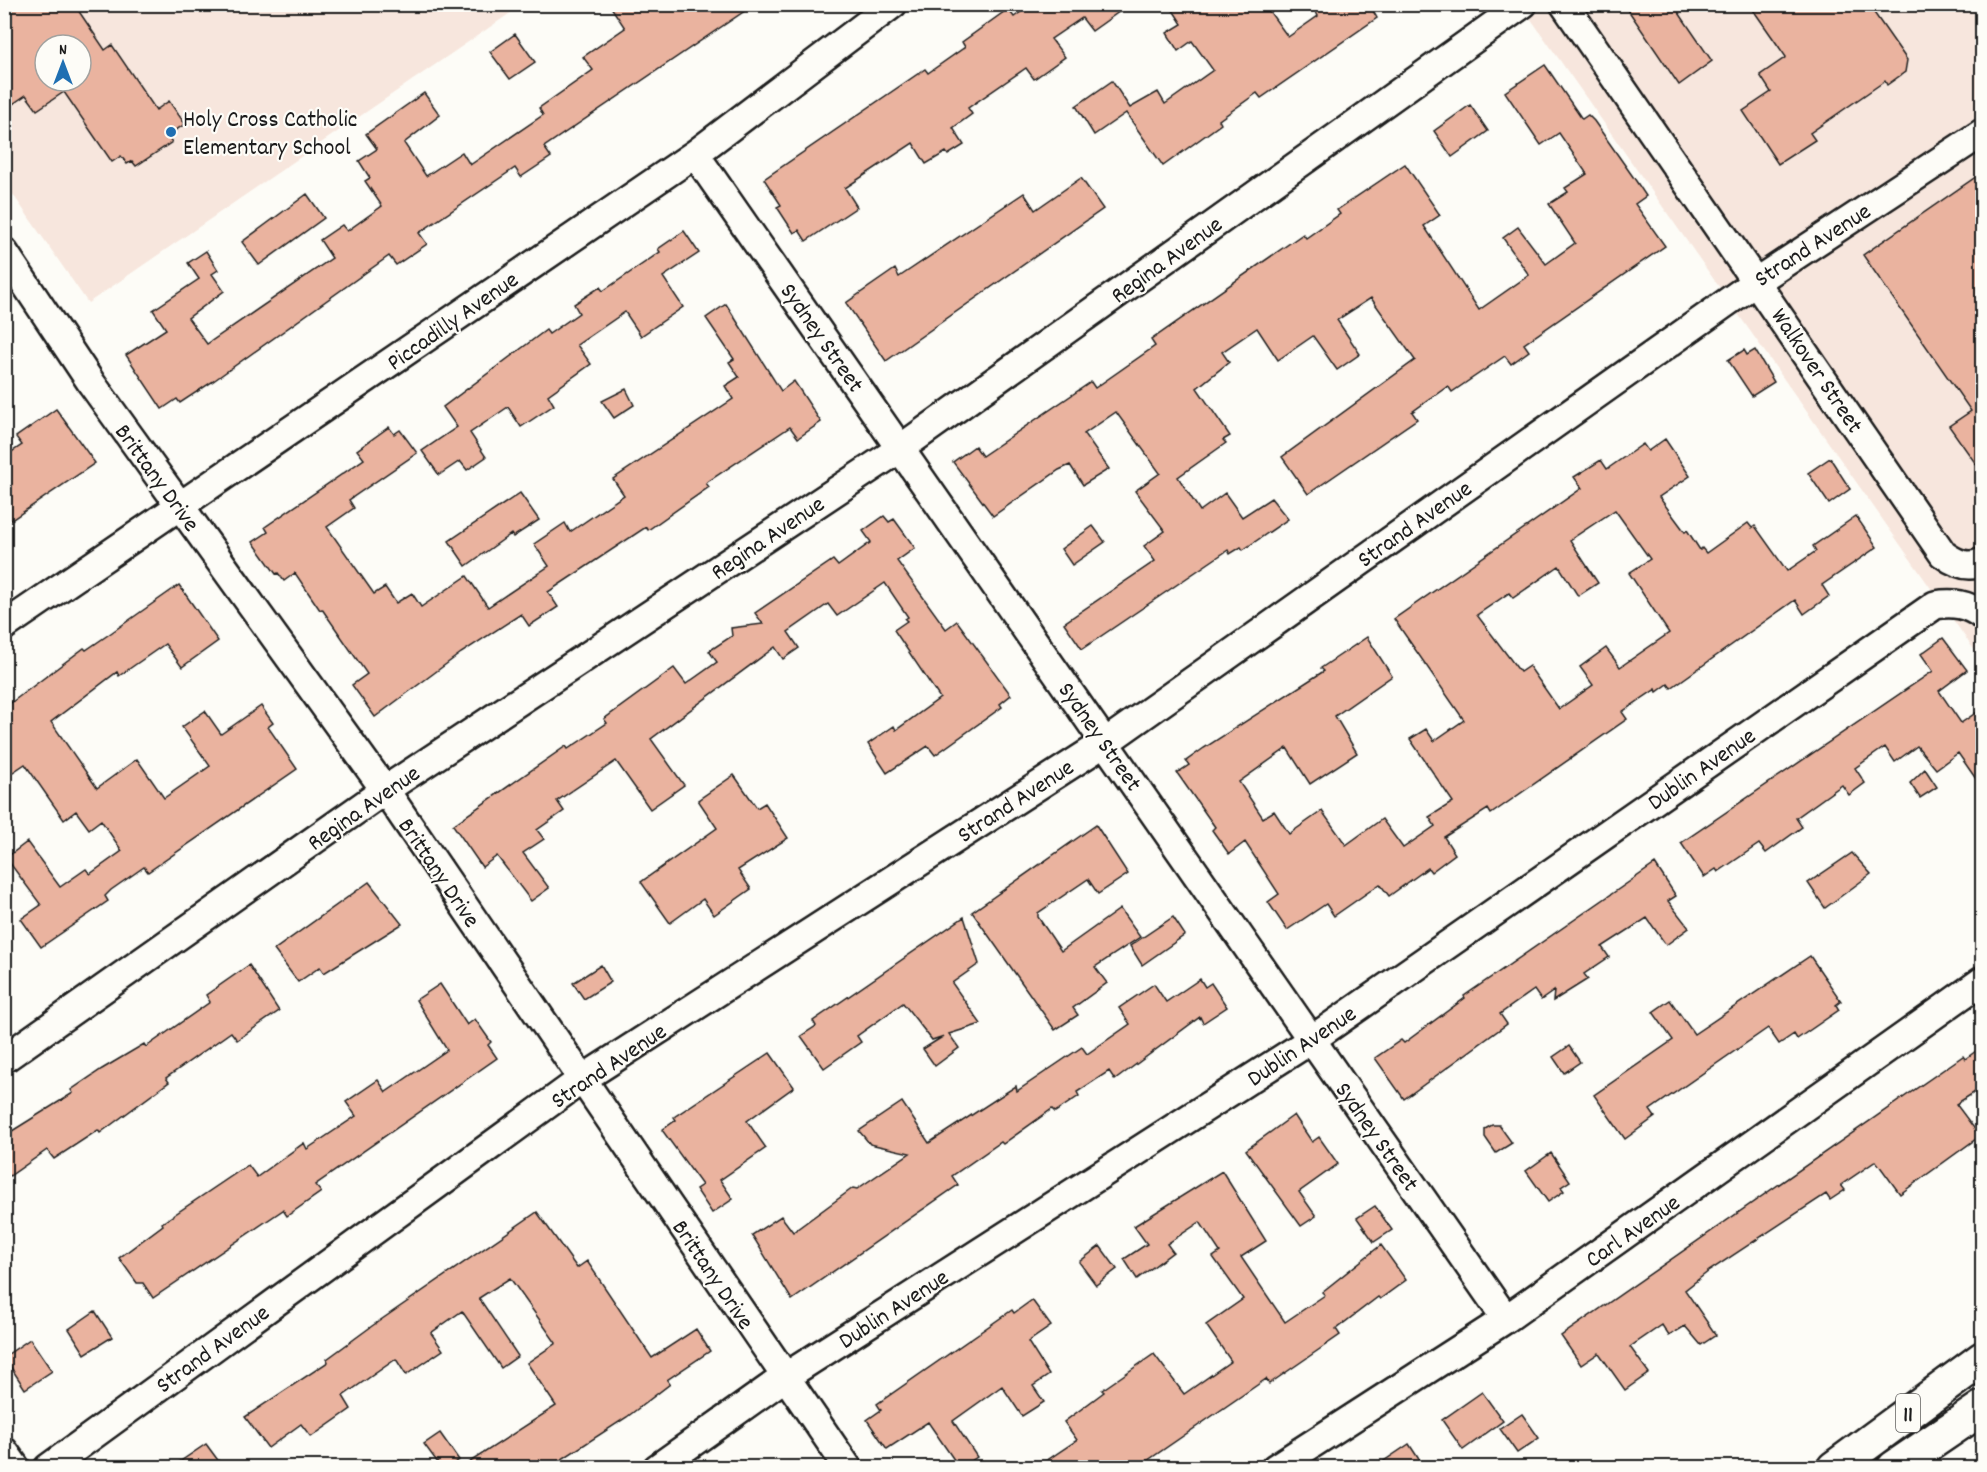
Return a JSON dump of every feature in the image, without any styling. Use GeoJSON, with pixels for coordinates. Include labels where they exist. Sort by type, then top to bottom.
{"type":"FeatureCollection","features":[{"type":"Feature","properties":{"kind":"highway","name":"11"},"geometry":{"type":"LineString","coordinates":[[1834,1467],[1983,1359]]}},
{"type":"Feature","properties":{"kind":"highway","name":"11"},"geometry":{"type":"LineString","coordinates":[[1894,1467],[1983,1408]]}},
{"type":"Feature","properties":{"kind":"street","name":"Piccadilly Avenue"},"geometry":{"type":"LineString","coordinates":[[4,626],[180,508],[695,154],[893,4]]}},
{"type":"Feature","properties":{"kind":"street","name":"Regina Avenue"},"geometry":{"type":"LineString","coordinates":[[4,1059],[385,790],[901,448],[1523,4]]}},
{"type":"Feature","properties":{"kind":"street","name":"Walkover Street"},"geometry":{"type":"LineString","coordinates":[[1564,4],[1943,554],[1955,562],[1966,565],[1983,562]]}},
{"type":"Feature","properties":{"kind":"street","name":"Strand Avenue"},"geometry":{"type":"LineString","coordinates":[[48,1467],[581,1080],[1106,742],[1757,281],[1983,133]]}},
{"type":"Feature","properties":{"kind":"street","name":"Sydney Street"},"geometry":{"type":"LineString","coordinates":[[695,154],[1506,1319]]}},
{"type":"Feature","properties":{"kind":"street","name":"Brittany Drive"},"geometry":{"type":"LineString","coordinates":[[4,252],[92,384],[385,790],[581,1080],[848,1467]]}},
{"type":"Feature","properties":{"kind":"street","name":"Dublin Avenue"},"geometry":{"type":"LineString","coordinates":[[657,1467],[785,1377],[1311,1040],[1935,605],[1950,603],[1963,605],[1983,615]]}},
{"type":"Feature","properties":{"kind":"street","name":"Carl Avenue"},"geometry":{"type":"LineString","coordinates":[[1275,1467],[1506,1319],[1983,981]]}},
{"type":"Feature","properties":{"kind":"street"},"geometry":{"type":"LineString","coordinates":[[4,1451],[16,1467]]}},
{"type":"Feature","properties":{"kind":"shaded area","name":"Holy Cross Catholic Elementary School"},"geometry":{"type":"Polygon","coordinates":[[[4,5],[522,5],[88,303],[5,183],[4,5]]]}},
{"type":"Feature","properties":{"kind":"shaded area"},"geometry":{"type":"Polygon","coordinates":[[[1521,5],[1982,5],[1982,661],[1521,5]]]}},
{"type":"Feature","properties":{"kind":"building"},"geometry":{"type":"Polygon","coordinates":[[[4,4],[74,4],[105,50],[112,45],[156,110],[169,101],[185,124],[167,136],[172,142],[136,166],[132,161],[127,164],[121,156],[112,162],[65,93],[93,93],[93,33],[33,33],[33,93],[62,93],[37,110],[26,95],[4,110],[4,4]]]}},
{"type":"Feature","properties":{"kind":"building"},"geometry":{"type":"Polygon","coordinates":[[[609,4],[755,4],[544,147],[551,157],[521,177],[515,168],[419,233],[427,244],[396,265],[389,256],[212,382],[180,403],[177,399],[162,409],[126,355],[166,329],[153,310],[199,279],[188,263],[206,251],[218,270],[212,274],[224,291],[188,318],[207,344],[332,258],[320,240],[342,225],[347,231],[382,206],[365,181],[370,178],[359,161],[377,149],[366,134],[424,93],[440,115],[404,143],[426,176],[462,152],[470,165],[543,115],[539,108],[593,70],[583,57],[625,28],[609,4]]]}},
{"type":"Feature","properties":{"kind":"building"},"geometry":{"type":"Polygon","coordinates":[[[1032,4],[1130,4],[1092,31],[1082,18],[1051,39],[1065,57],[1034,79],[1026,68],[968,108],[972,114],[953,128],[964,145],[926,164],[913,143],[845,188],[857,207],[806,241],[799,230],[794,233],[777,207],[781,205],[764,179],[925,69],[928,73],[965,47],[962,42],[1008,9],[1014,17],[1032,4]]]}},
{"type":"Feature","properties":{"kind":"building"},"geometry":{"type":"Polygon","coordinates":[[[1169,4],[1264,4],[1288,37],[1318,16],[1316,12],[1327,4],[1369,4],[1377,18],[1261,98],[1257,93],[1219,120],[1221,124],[1163,166],[1126,113],[1094,135],[1076,106],[1112,81],[1130,108],[1158,92],[1165,104],[1213,70],[1192,41],[1178,51],[1167,33],[1182,24],[1169,4]]]}},
{"type":"Feature","properties":{"kind":"building"},"geometry":{"type":"Polygon","coordinates":[[[1624,4],[1673,4],[1712,61],[1679,85],[1624,4]]]}},
{"type":"Feature","properties":{"kind":"building"},"geometry":{"type":"Polygon","coordinates":[[[1749,4],[1868,4],[1907,60],[1905,72],[1887,85],[1885,81],[1810,133],[1815,140],[1778,164],[1743,111],[1771,92],[1760,75],[1786,57],[1749,4]]]}},
{"type":"Feature","properties":{"kind":"building"},"geometry":{"type":"Polygon","coordinates":[[[515,34],[535,62],[510,79],[490,52],[515,34]]]}},
{"type":"Feature","properties":{"kind":"building"},"geometry":{"type":"Polygon","coordinates":[[[1545,65],[1582,119],[1588,115],[1594,121],[1646,196],[1635,204],[1665,246],[1524,344],[1529,351],[1511,364],[1505,356],[1452,392],[1448,386],[1412,412],[1417,419],[1308,494],[1282,457],[1415,360],[1371,298],[1337,320],[1360,354],[1337,370],[1313,336],[1278,360],[1257,328],[1222,352],[1229,362],[1197,388],[1230,436],[1223,440],[1226,443],[1178,477],[1200,511],[1225,493],[1242,517],[1271,498],[1288,519],[1243,550],[1241,547],[1230,554],[1228,550],[1082,649],[1064,623],[1155,561],[1144,546],[1165,531],[1135,491],[1160,473],[1116,412],[1084,434],[1109,469],[1083,485],[1070,465],[1059,470],[993,516],[953,462],[975,446],[982,456],[1091,382],[1095,388],[1155,346],[1151,340],[1303,234],[1306,238],[1340,214],[1337,210],[1405,164],[1440,215],[1424,226],[1479,310],[1529,275],[1503,238],[1518,227],[1546,264],[1575,243],[1549,204],[1568,192],[1565,188],[1587,174],[1559,133],[1541,145],[1505,92],[1545,65]]]}},
{"type":"Feature","properties":{"kind":"building"},"geometry":{"type":"Polygon","coordinates":[[[1470,105],[1488,131],[1452,157],[1434,131],[1470,105]]]}},
{"type":"Feature","properties":{"kind":"building"},"geometry":{"type":"Polygon","coordinates":[[[1983,172],[1983,474],[1949,426],[1971,411],[1863,255],[1983,172]]]}},
{"type":"Feature","properties":{"kind":"building"},"geometry":{"type":"Polygon","coordinates":[[[1081,178],[1103,209],[886,361],[846,303],[895,269],[899,277],[1024,193],[1035,210],[1081,178]]]}},
{"type":"Feature","properties":{"kind":"building"},"geometry":{"type":"Polygon","coordinates":[[[307,194],[324,218],[259,265],[242,242],[307,194]]]}},
{"type":"Feature","properties":{"kind":"building"},"geometry":{"type":"Polygon","coordinates":[[[684,231],[699,253],[663,277],[683,307],[641,336],[625,312],[577,345],[591,364],[548,395],[554,405],[521,427],[508,407],[470,433],[486,457],[467,470],[460,461],[439,475],[422,451],[457,427],[443,407],[546,330],[549,334],[579,313],[574,304],[600,287],[603,291],[660,252],[658,249],[684,231]]]}},
{"type":"Feature","properties":{"kind":"building"},"geometry":{"type":"Polygon","coordinates":[[[726,304],[781,391],[794,381],[821,422],[798,438],[790,427],[706,483],[709,487],[648,530],[646,527],[548,592],[558,607],[529,626],[521,614],[461,653],[375,717],[352,685],[367,674],[322,609],[320,610],[295,573],[284,581],[278,573],[276,574],[253,542],[268,532],[265,527],[364,459],[357,450],[389,427],[394,434],[400,430],[417,453],[349,500],[354,508],[327,527],[374,594],[385,587],[396,603],[412,593],[421,607],[467,576],[488,607],[549,566],[534,544],[565,523],[570,532],[624,495],[613,479],[733,399],[725,386],[739,377],[729,362],[734,359],[706,318],[726,304]]]}},
{"type":"Feature","properties":{"kind":"building"},"geometry":{"type":"Polygon","coordinates":[[[1744,350],[1747,355],[1755,350],[1774,382],[1752,396],[1728,360],[1744,350]]]}},
{"type":"Feature","properties":{"kind":"building"},"geometry":{"type":"Polygon","coordinates":[[[626,389],[634,405],[614,418],[602,401],[626,389]]]}},
{"type":"Feature","properties":{"kind":"building"},"geometry":{"type":"Polygon","coordinates":[[[56,409],[95,463],[4,525],[4,457],[22,445],[16,437],[56,409]]]}},
{"type":"Feature","properties":{"kind":"building"},"geometry":{"type":"Polygon","coordinates":[[[1665,439],[1690,476],[1659,497],[1685,532],[1687,530],[1700,550],[1702,548],[1706,553],[1748,523],[1752,528],[1755,526],[1787,571],[1816,551],[1813,546],[1856,516],[1877,547],[1822,585],[1829,596],[1804,614],[1795,600],[1671,688],[1668,684],[1657,692],[1656,689],[1622,712],[1627,719],[1491,814],[1488,809],[1444,837],[1455,854],[1431,872],[1428,868],[1389,896],[1380,884],[1334,916],[1326,904],[1287,930],[1268,902],[1279,894],[1245,842],[1229,854],[1212,830],[1215,827],[1177,773],[1189,765],[1186,761],[1324,671],[1321,668],[1367,637],[1392,676],[1335,716],[1357,753],[1310,784],[1287,748],[1239,782],[1263,818],[1274,811],[1289,834],[1322,811],[1346,845],[1382,819],[1403,848],[1435,826],[1429,817],[1453,802],[1410,739],[1426,729],[1434,741],[1464,720],[1394,619],[1582,488],[1574,477],[1601,460],[1607,469],[1643,444],[1648,451],[1665,439]],[[1615,510],[1570,540],[1598,583],[1578,596],[1559,566],[1513,598],[1509,593],[1477,615],[1520,672],[1529,666],[1559,709],[1593,685],[1580,667],[1606,648],[1620,667],[1669,633],[1629,573],[1650,559],[1615,510]]]}},
{"type":"Feature","properties":{"kind":"building"},"geometry":{"type":"Polygon","coordinates":[[[1830,458],[1850,489],[1829,504],[1808,473],[1830,458]]]}},
{"type":"Feature","properties":{"kind":"building"},"geometry":{"type":"Polygon","coordinates":[[[520,493],[539,520],[513,537],[511,534],[466,566],[449,541],[520,493]]]}},
{"type":"Feature","properties":{"kind":"building"},"geometry":{"type":"Polygon","coordinates":[[[884,516],[889,522],[894,519],[915,548],[897,561],[946,629],[957,621],[1011,695],[1000,704],[1002,707],[935,755],[928,746],[887,773],[868,744],[894,726],[896,730],[940,698],[894,630],[907,621],[905,619],[908,617],[885,583],[837,616],[828,604],[788,632],[799,648],[783,659],[775,647],[651,739],[684,785],[650,809],[616,761],[557,801],[564,811],[537,830],[544,839],[523,853],[549,888],[531,901],[497,856],[482,867],[453,825],[566,746],[568,749],[607,723],[604,719],[674,668],[686,684],[717,662],[709,651],[732,636],[731,628],[763,624],[755,613],[833,560],[838,566],[871,542],[863,531],[884,516]]]}},
{"type":"Feature","properties":{"kind":"building"},"geometry":{"type":"Polygon","coordinates":[[[1093,526],[1105,542],[1072,565],[1061,549],[1093,526]]]}},
{"type":"Feature","properties":{"kind":"building"},"geometry":{"type":"Polygon","coordinates":[[[179,585],[218,641],[182,667],[165,644],[119,676],[117,672],[51,722],[97,788],[137,759],[164,798],[210,766],[182,727],[205,711],[221,734],[261,706],[273,723],[268,727],[297,769],[148,872],[144,867],[111,890],[105,896],[108,901],[41,947],[21,919],[41,905],[6,858],[27,842],[60,887],[86,869],[90,874],[122,851],[101,820],[89,829],[76,811],[64,820],[25,764],[4,778],[4,708],[84,648],[86,650],[179,585]]]}},
{"type":"Feature","properties":{"kind":"building"},"geometry":{"type":"Polygon","coordinates":[[[1943,638],[1967,670],[1939,691],[1961,723],[1983,708],[1983,789],[1958,753],[1936,769],[1917,746],[1895,762],[1885,747],[1855,768],[1865,783],[1849,795],[1842,785],[1796,818],[1802,827],[1766,853],[1759,844],[1718,872],[1716,869],[1704,877],[1681,843],[1933,671],[1921,654],[1943,638]]]}},
{"type":"Feature","properties":{"kind":"building"},"geometry":{"type":"Polygon","coordinates":[[[1925,769],[1937,787],[1920,798],[1910,783],[1925,769]]]}},
{"type":"Feature","properties":{"kind":"building"},"geometry":{"type":"Polygon","coordinates":[[[734,775],[757,808],[765,803],[788,838],[738,870],[751,889],[714,915],[703,899],[670,923],[641,882],[717,828],[698,800],[734,775]]]}},
{"type":"Feature","properties":{"kind":"building"},"geometry":{"type":"Polygon","coordinates":[[[1096,825],[1128,874],[1098,894],[1088,879],[1038,913],[1038,917],[1061,951],[1120,909],[1140,937],[1095,967],[1107,983],[1073,1008],[1078,1015],[1055,1030],[972,912],[1096,825]]]}},
{"type":"Feature","properties":{"kind":"building"},"geometry":{"type":"Polygon","coordinates":[[[1852,853],[1871,874],[1825,908],[1808,883],[1852,853]]]}},
{"type":"Feature","properties":{"kind":"building"},"geometry":{"type":"Polygon","coordinates":[[[1655,864],[1676,896],[1668,901],[1689,928],[1666,945],[1647,918],[1602,947],[1609,957],[1584,974],[1588,979],[1553,1001],[1554,991],[1541,1000],[1534,990],[1500,1014],[1507,1024],[1404,1099],[1375,1058],[1401,1040],[1404,1043],[1465,998],[1464,996],[1655,864]]]}},
{"type":"Feature","properties":{"kind":"building"},"geometry":{"type":"Polygon","coordinates":[[[369,882],[402,924],[324,973],[320,967],[298,982],[274,950],[369,882]]]}},
{"type":"Feature","properties":{"kind":"building"},"geometry":{"type":"Polygon","coordinates":[[[964,917],[979,964],[952,983],[981,1024],[949,1034],[959,1048],[935,1066],[923,1049],[944,1036],[932,1040],[903,1003],[857,1036],[861,1042],[824,1068],[801,1036],[816,1026],[813,1021],[964,917]]]}},
{"type":"Feature","properties":{"kind":"building"},"geometry":{"type":"Polygon","coordinates":[[[1173,917],[1185,935],[1142,965],[1130,946],[1173,917]]]}},
{"type":"Feature","properties":{"kind":"building"},"geometry":{"type":"Polygon","coordinates":[[[1810,956],[1841,1001],[1836,1005],[1839,1010],[1797,1039],[1794,1034],[1779,1044],[1768,1028],[1650,1110],[1655,1117],[1625,1139],[1594,1095],[1673,1040],[1653,1012],[1670,1000],[1694,1034],[1810,956]]]}},
{"type":"Feature","properties":{"kind":"building"},"geometry":{"type":"Polygon","coordinates":[[[249,965],[279,1011],[237,1040],[231,1032],[166,1078],[169,1082],[100,1133],[98,1130],[54,1159],[47,1150],[4,1180],[4,1136],[73,1093],[71,1090],[102,1069],[144,1044],[146,1047],[210,1002],[206,995],[249,965]]]}},
{"type":"Feature","properties":{"kind":"building"},"geometry":{"type":"Polygon","coordinates":[[[601,965],[611,982],[584,999],[573,983],[601,965]]]}},
{"type":"Feature","properties":{"kind":"building"},"geometry":{"type":"Polygon","coordinates":[[[1200,979],[1205,987],[1211,983],[1227,1007],[1203,1023],[1200,1017],[1115,1080],[1109,1071],[1077,1092],[1079,1096],[1055,1112],[1052,1109],[1003,1144],[1001,1142],[952,1176],[958,1185],[792,1300],[752,1235],[781,1216],[793,1232],[853,1188],[857,1189],[910,1153],[870,1144],[859,1131],[902,1102],[929,1143],[1016,1086],[1017,1091],[1082,1047],[1087,1054],[1130,1024],[1119,1008],[1154,984],[1166,1002],[1200,979]]]}},
{"type":"Feature","properties":{"kind":"building"},"geometry":{"type":"Polygon","coordinates":[[[440,984],[467,1025],[475,1019],[491,1042],[488,1045],[497,1058],[315,1185],[321,1192],[287,1216],[283,1210],[153,1298],[143,1283],[137,1283],[119,1258],[163,1225],[162,1223],[248,1165],[257,1177],[304,1143],[307,1149],[356,1116],[346,1102],[378,1080],[386,1092],[447,1050],[416,1000],[440,984]]]}},
{"type":"Feature","properties":{"kind":"building"},"geometry":{"type":"Polygon","coordinates":[[[1569,1046],[1580,1062],[1564,1073],[1553,1057],[1569,1046]]]}},
{"type":"Feature","properties":{"kind":"building"},"geometry":{"type":"Polygon","coordinates":[[[1983,1046],[1983,1087],[1956,1104],[1980,1136],[1900,1194],[1876,1161],[1841,1185],[1845,1190],[1830,1200],[1826,1194],[1709,1271],[1685,1290],[1716,1335],[1701,1345],[1685,1326],[1669,1336],[1662,1325],[1630,1347],[1649,1373],[1625,1390],[1599,1353],[1581,1365],[1561,1336],[1963,1056],[1965,1059],[1983,1046]]]}},
{"type":"Feature","properties":{"kind":"building"},"geometry":{"type":"Polygon","coordinates":[[[770,1053],[794,1087],[747,1121],[766,1148],[720,1180],[733,1199],[712,1213],[696,1189],[702,1185],[662,1130],[676,1120],[674,1117],[770,1053]]]}},
{"type":"Feature","properties":{"kind":"building"},"geometry":{"type":"Polygon","coordinates":[[[1294,1115],[1312,1142],[1319,1137],[1338,1164],[1299,1192],[1316,1216],[1301,1226],[1246,1150],[1294,1115]]]}},
{"type":"Feature","properties":{"kind":"building"},"geometry":{"type":"Polygon","coordinates":[[[1492,1125],[1499,1125],[1512,1143],[1496,1153],[1485,1137],[1485,1129],[1492,1125]]]}},
{"type":"Feature","properties":{"kind":"building"},"geometry":{"type":"Polygon","coordinates":[[[1551,1153],[1570,1181],[1561,1187],[1564,1191],[1548,1202],[1526,1171],[1551,1153]]]}},
{"type":"Feature","properties":{"kind":"building"},"geometry":{"type":"Polygon","coordinates":[[[1222,1171],[1266,1241],[1241,1257],[1285,1322],[1325,1295],[1322,1292],[1381,1245],[1406,1280],[1380,1299],[1378,1297],[1336,1329],[1340,1335],[1269,1384],[1266,1379],[1138,1467],[1037,1467],[1077,1440],[1064,1422],[1104,1392],[1102,1390],[1154,1354],[1184,1394],[1231,1361],[1206,1325],[1243,1299],[1213,1257],[1220,1252],[1200,1222],[1167,1244],[1173,1252],[1137,1279],[1124,1259],[1147,1244],[1134,1226],[1222,1171]]]}},
{"type":"Feature","properties":{"kind":"building"},"geometry":{"type":"Polygon","coordinates":[[[1375,1206],[1392,1230],[1374,1242],[1357,1218],[1375,1206]]]}},
{"type":"Feature","properties":{"kind":"building"},"geometry":{"type":"Polygon","coordinates":[[[537,1212],[577,1268],[587,1261],[652,1358],[696,1329],[710,1351],[667,1380],[670,1384],[627,1417],[550,1467],[462,1467],[556,1406],[527,1363],[556,1343],[510,1278],[479,1298],[518,1356],[501,1368],[462,1311],[431,1333],[443,1350],[406,1375],[396,1359],[343,1396],[351,1409],[311,1437],[301,1424],[268,1448],[245,1417],[328,1362],[327,1359],[372,1326],[537,1212]]]}},
{"type":"Feature","properties":{"kind":"building"},"geometry":{"type":"Polygon","coordinates":[[[1100,1246],[1117,1269],[1096,1285],[1079,1262],[1100,1246]]]}},
{"type":"Feature","properties":{"kind":"building"},"geometry":{"type":"Polygon","coordinates":[[[1032,1300],[1051,1326],[1028,1342],[1049,1375],[1033,1386],[1044,1402],[1022,1416],[1002,1386],[953,1421],[977,1457],[962,1467],[959,1467],[928,1422],[887,1449],[867,1420],[881,1410],[877,1404],[1012,1310],[1014,1313],[1032,1300]]]}},
{"type":"Feature","properties":{"kind":"building"},"geometry":{"type":"Polygon","coordinates":[[[95,1311],[112,1337],[85,1354],[69,1329],[95,1311]]]}},
{"type":"Feature","properties":{"kind":"building"},"geometry":{"type":"Polygon","coordinates":[[[30,1339],[52,1371],[25,1389],[4,1357],[30,1339]]]}},
{"type":"Feature","properties":{"kind":"building"},"geometry":{"type":"Polygon","coordinates":[[[1482,1392],[1503,1421],[1463,1450],[1442,1420],[1482,1392]]]}},
{"type":"Feature","properties":{"kind":"building"},"geometry":{"type":"Polygon","coordinates":[[[1522,1414],[1539,1438],[1517,1453],[1500,1429],[1522,1414]]]}},
{"type":"Feature","properties":{"kind":"building"},"geometry":{"type":"Polygon","coordinates":[[[440,1433],[459,1460],[448,1467],[441,1467],[424,1444],[440,1433]]]}},
{"type":"Feature","properties":{"kind":"building"},"geometry":{"type":"Polygon","coordinates":[[[206,1444],[223,1467],[172,1467],[206,1444]]]}},
{"type":"Feature","properties":{"kind":"building"},"geometry":{"type":"Polygon","coordinates":[[[1409,1444],[1424,1467],[1375,1467],[1409,1444]]]}},
{"type":"Feature","properties":{"kind":"place","name":"Holy Cross Catholic Elementary School"},"geometry":{"type":"Point","coordinates":[171,132]}}]}
